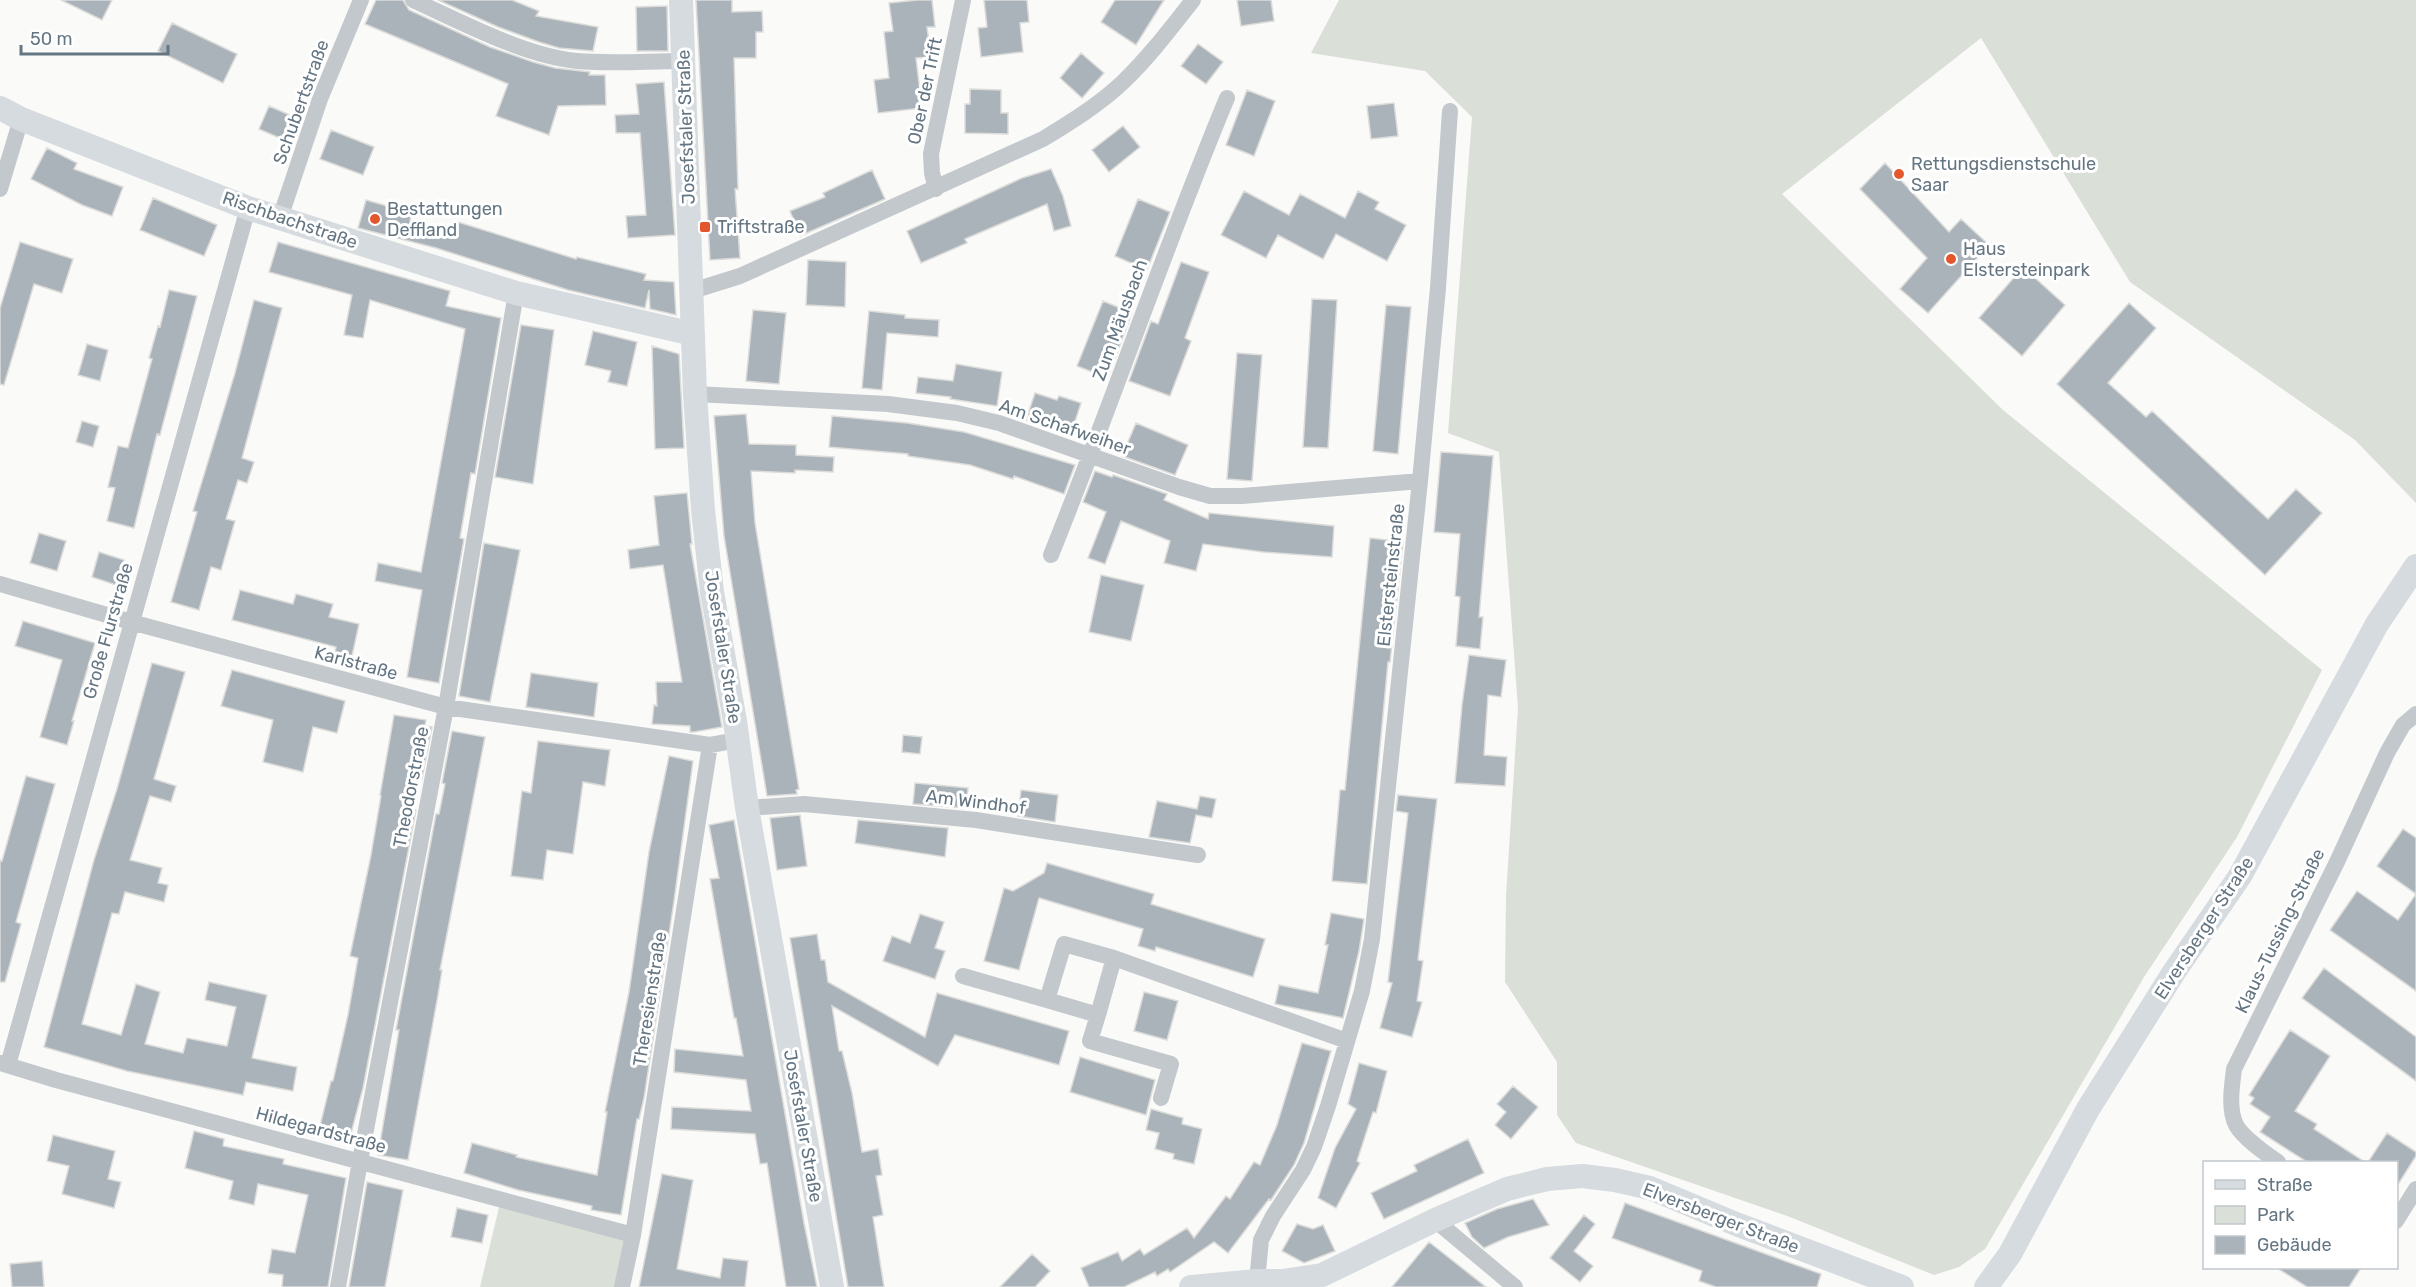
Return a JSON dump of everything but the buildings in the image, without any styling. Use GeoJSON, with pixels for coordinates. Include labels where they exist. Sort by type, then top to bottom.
{"type":"FeatureCollection","features":[{"type":"Feature","properties":{"kind":"street","name":"Schubertstraße"},"geometry":{"type":"LineString","coordinates":[[280,218],[320,99],[361,0]]}},
{"type":"Feature","properties":{"kind":"street"},"geometry":{"type":"LineString","coordinates":[[413,0],[472,27],[544,54],[576,61],[683,61]]}},
{"type":"Feature","properties":{"kind":"street","name":"Josefstaler Straße"},"geometry":{"type":"LineString","coordinates":[[681,0],[695,394],[703,510],[712,592],[738,740],[747,808],[831,1287]]}},
{"type":"Feature","properties":{"kind":"street","name":"Ober der Trift"},"geometry":{"type":"LineString","coordinates":[[936,189],[931,154],[963,0]]}},
{"type":"Feature","properties":{"kind":"street"},"geometry":{"type":"LineString","coordinates":[[692,291],[740,276],[1043,139],[1082,114],[1122,83],[1169,32],[1193,0]]}},
{"type":"Feature","properties":{"kind":"street","name":"Zum Mäusbach"},"geometry":{"type":"LineString","coordinates":[[1051,555],[1091,455],[1193,179],[1227,98]]}},
{"type":"Feature","properties":{"kind":"street","name":"Rischbachstraße"},"geometry":{"type":"LineString","coordinates":[[0,108],[21,119],[248,208],[516,293],[693,334]]}},
{"type":"Feature","properties":{"kind":"street","name":"Elstersteinstraße"},"geometry":{"type":"LineString","coordinates":[[1257,1281],[1261,1240],[1273,1216],[1303,1170],[1314,1147],[1368,964],[1378,897],[1420,480],[1438,288],[1450,111]]}},
{"type":"Feature","properties":{"kind":"street"},"geometry":{"type":"LineString","coordinates":[[0,189],[21,119]]}},
{"type":"Feature","properties":{"kind":"street","name":"Große Flurstraße"},"geometry":{"type":"LineString","coordinates":[[4,1064],[248,208]]}},
{"type":"Feature","properties":{"kind":"street","name":"Theodorstraße"},"geometry":{"type":"LineString","coordinates":[[338,1287],[446,707],[516,293]]}},
{"type":"Feature","properties":{"kind":"street","name":"Am Schafweiher"},"geometry":{"type":"LineString","coordinates":[[695,394],[888,404],[957,413],[999,423],[1210,496],[1242,496],[1420,480]]}},
{"type":"Feature","properties":{"kind":"street","name":"Elversberger Straße"},"geometry":{"type":"LineString","coordinates":[[1986,1287],[2010,1254],[2088,1108],[2174,972],[2240,876],[2377,624],[2416,566]]}},
{"type":"Feature","properties":{"kind":"street","name":"Karlstraße"},"geometry":{"type":"LineString","coordinates":[[0,584],[131,622],[446,707],[710,746]]}},
{"type":"Feature","properties":{"kind":"street","name":"Klaus-Tussing-Straße"},"geometry":{"type":"LineString","coordinates":[[2277,1161],[2253,1144],[2236,1125],[2230,1094],[2234,1069],[2337,862],[2387,753],[2403,725],[2416,714]]}},
{"type":"Feature","properties":{"kind":"street"},"geometry":{"type":"LineString","coordinates":[[710,746],[738,740]]}},
{"type":"Feature","properties":{"kind":"street","name":"Theresienstraße"},"geometry":{"type":"LineString","coordinates":[[622,1287],[633,1234],[710,746]]}},
{"type":"Feature","properties":{"kind":"street","name":"Am Windhof"},"geometry":{"type":"LineString","coordinates":[[747,808],[804,804],[976,820],[1198,855]]}},
{"type":"Feature","properties":{"kind":"street"},"geometry":{"type":"LineString","coordinates":[[1047,1000],[1064,944],[1114,958],[1347,1041]]}},
{"type":"Feature","properties":{"kind":"street"},"geometry":{"type":"LineString","coordinates":[[1114,958],[1090,1041],[1171,1064],[1161,1098]]}},
{"type":"Feature","properties":{"kind":"street"},"geometry":{"type":"LineString","coordinates":[[963,976],[1098,1015]]}},
{"type":"Feature","properties":{"kind":"street","name":"Hildegardstraße"},"geometry":{"type":"LineString","coordinates":[[4,1064],[56,1080],[633,1234]]}},
{"type":"Feature","properties":{"kind":"street","name":"Elversberger Straße"},"geometry":{"type":"LineString","coordinates":[[1191,1287],[1257,1281],[1283,1284],[1326,1281],[1435,1220],[1507,1189],[1547,1179],[1582,1176],[1650,1188],[1736,1224],[1902,1287]]}},
{"type":"Feature","properties":{"kind":"street"},"geometry":{"type":"LineString","coordinates":[[2398,1219],[2416,1189]]}},
{"type":"Feature","properties":{"kind":"street"},"geometry":{"type":"LineString","coordinates":[[1435,1220],[1515,1287]]}},
{"type":"Feature","properties":{"kind":"green space"},"geometry":{"type":"Polygon","coordinates":[[[1339,0],[2416,0],[2416,503],[2355,440],[2130,282],[1981,38],[1782,194],[2003,410],[2322,670],[2237,837],[2144,977],[1985,1249],[1959,1267],[1934,1275],[1790,1217],[1576,1143],[1557,1115],[1557,1062],[1505,982],[1506,896],[1518,708],[1499,452],[1448,433],[1472,117],[1425,71],[1311,53],[1339,0]]]}},
{"type":"Feature","properties":{"kind":"green space"},"geometry":{"type":"Polygon","coordinates":[[[500,1203],[628,1236],[618,1287],[480,1287],[500,1203]]]}},
{"type":"Feature","properties":{"kind":"place","name":"Rettungsdienstschule Saar"},"geometry":{"type":"Point","coordinates":[1899,174]}},
{"type":"Feature","properties":{"kind":"place","name":"Bestattungen Deffland"},"geometry":{"type":"Point","coordinates":[375,219]}},
{"type":"Feature","properties":{"kind":"place","name":"Triftstraße"},"geometry":{"type":"Point","coordinates":[705,227]}},
{"type":"Feature","properties":{"kind":"place","name":"Haus Elstersteinpark"},"geometry":{"type":"Point","coordinates":[1951,259]}}]}
